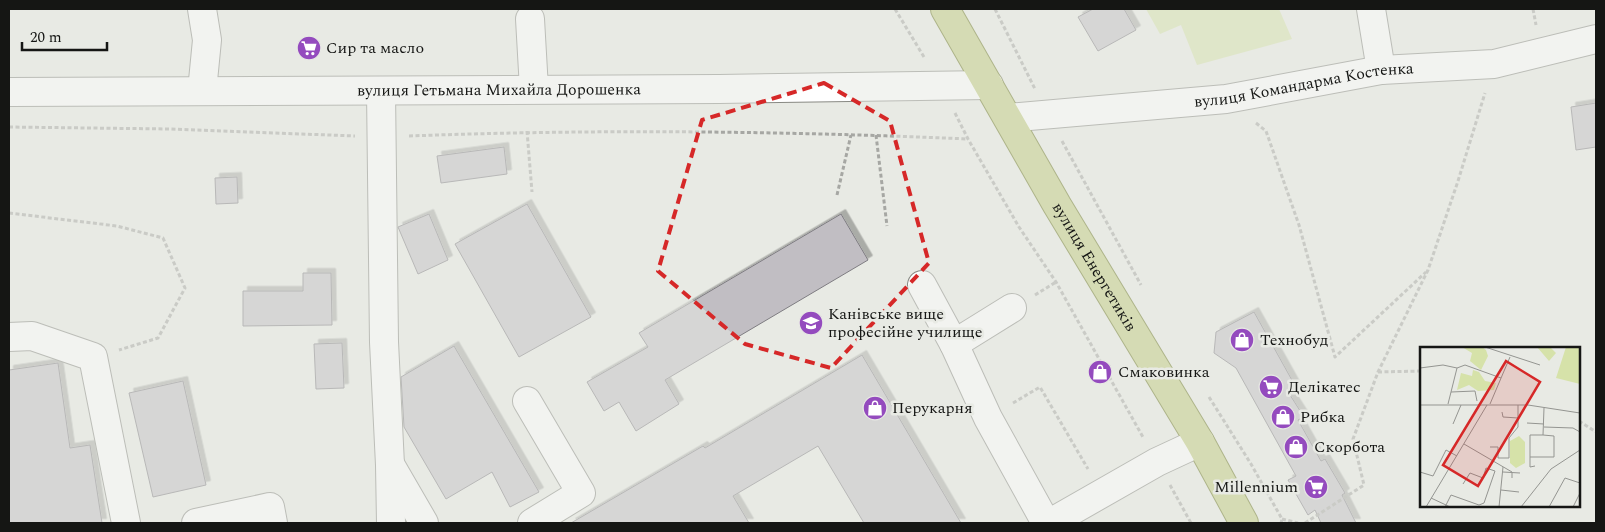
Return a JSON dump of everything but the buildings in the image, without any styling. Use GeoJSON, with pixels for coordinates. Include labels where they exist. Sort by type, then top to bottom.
{"type":"FeatureCollection","features":[{"type":"Feature","properties":{"kind":"main road","name":"вулиця Енергетиків"},"geometry":{"type":"LineString","coordinates":[[945,9],[1058,205],[1200,442],[1244,523]]}},
{"type":"Feature","properties":{"kind":"street"},"geometry":{"type":"LineString","coordinates":[[202,9],[207,40],[202,90]]}},
{"type":"Feature","properties":{"kind":"street"},"geometry":{"type":"LineString","coordinates":[[1371,9],[1381,70]]}},
{"type":"Feature","properties":{"kind":"street"},"geometry":{"type":"LineString","coordinates":[[530,19],[534,89]]}},
{"type":"Feature","properties":{"kind":"street","name":"вулиця Командарма Костенка"},"geometry":{"type":"LineString","coordinates":[[1008,118],[1047,113],[1226,99],[1381,70],[1494,64],[1596,39]]}},
{"type":"Feature","properties":{"kind":"street","name":"вулиця Гетьмана Михайла Дорошенка"},"geometry":{"type":"LineString","coordinates":[[9,92],[942,87],[989,85]]}},
{"type":"Feature","properties":{"kind":"street"},"geometry":{"type":"LineString","coordinates":[[381,91],[384,342],[391,523]]}},
{"type":"Feature","properties":{"kind":"street"},"geometry":{"type":"LineString","coordinates":[[922,285],[954,344],[988,418],[1046,523]]}},
{"type":"Feature","properties":{"kind":"street"},"geometry":{"type":"LineString","coordinates":[[954,344],[1012,308]]}},
{"type":"Feature","properties":{"kind":"street"},"geometry":{"type":"LineString","coordinates":[[9,337],[32,336],[93,357],[126,523]]}},
{"type":"Feature","properties":{"kind":"street"},"geometry":{"type":"LineString","coordinates":[[527,401],[581,493],[532,523]]}},
{"type":"Feature","properties":{"kind":"street"},"geometry":{"type":"LineString","coordinates":[[1050,523],[1157,462],[1200,442]]}},
{"type":"Feature","properties":{"kind":"street"},"geometry":{"type":"LineString","coordinates":[[390,465],[424,523]]}},
{"type":"Feature","properties":{"kind":"street"},"geometry":{"type":"LineString","coordinates":[[196,523],[270,507],[273,523]]}},
{"type":"Feature","properties":{"kind":"path"},"geometry":{"type":"LineString","coordinates":[[895,9],[942,87],[968,139],[1019,227],[1056,282],[1192,523]]}},
{"type":"Feature","properties":{"kind":"path"},"geometry":{"type":"LineString","coordinates":[[995,9],[1047,113],[1144,291]]}},
{"type":"Feature","properties":{"kind":"path"},"geometry":{"type":"LineString","coordinates":[[1305,523],[1364,485],[1353,439],[1378,372],[1428,270],[1494,64]]}},
{"type":"Feature","properties":{"kind":"path"},"geometry":{"type":"LineString","coordinates":[[1226,99],[1266,131],[1299,225],[1335,357],[1428,270]]}},
{"type":"Feature","properties":{"kind":"path"},"geometry":{"type":"LineString","coordinates":[[9,127],[169,129],[382,136],[527,131],[652,131],[876,135],[968,139]]}},
{"type":"Feature","properties":{"kind":"path"},"geometry":{"type":"LineString","coordinates":[[527,131],[532,192]]}},
{"type":"Feature","properties":{"kind":"path"},"geometry":{"type":"LineString","coordinates":[[837,195],[851,135]]}},
{"type":"Feature","properties":{"kind":"path"},"geometry":{"type":"LineString","coordinates":[[876,135],[887,226]]}},
{"type":"Feature","properties":{"kind":"path"},"geometry":{"type":"LineString","coordinates":[[9,213],[117,226],[163,238],[185,288],[158,338],[93,357]]}},
{"type":"Feature","properties":{"kind":"path"},"geometry":{"type":"LineString","coordinates":[[1378,372],[1420,372]]}},
{"type":"Feature","properties":{"kind":"path"},"geometry":{"type":"LineString","coordinates":[[1040,387],[1103,493]]}},
{"type":"Feature","properties":{"kind":"path"},"geometry":{"type":"LineString","coordinates":[[1205,391],[1251,464],[1282,521],[1298,523]]}},
{"type":"Feature","properties":{"kind":"path"},"geometry":{"type":"LineString","coordinates":[[1580,422],[1596,432]]}},
{"type":"Feature","properties":{"kind":"highlighted area"},"geometry":{"type":"Polygon","coordinates":[[[824,83],[890,121],[929,263],[831,368],[745,344],[658,271],[702,120],[824,83]]]}},
{"type":"Feature","properties":{"kind":"green space"},"geometry":{"type":"Polygon","coordinates":[[[1146,9],[1279,9],[1292,39],[1197,65],[1181,25],[1160,34],[1146,9]]]}},
{"type":"Feature","properties":{"kind":"place","name":"Сир та масло"},"geometry":{"type":"Point","coordinates":[309,48]}},
{"type":"Feature","properties":{"kind":"place","name":"Канівське вище професійне училище"},"geometry":{"type":"Point","coordinates":[811,323]}},
{"type":"Feature","properties":{"kind":"place","name":"Технобуд"},"geometry":{"type":"Point","coordinates":[1242,340]}},
{"type":"Feature","properties":{"kind":"place","name":"Смаковинка"},"geometry":{"type":"Point","coordinates":[1100,372]}},
{"type":"Feature","properties":{"kind":"place","name":"Делікатес"},"geometry":{"type":"Point","coordinates":[1271,387]}},
{"type":"Feature","properties":{"kind":"place","name":"Перукарня"},"geometry":{"type":"Point","coordinates":[875,408]}},
{"type":"Feature","properties":{"kind":"place","name":"Рибка"},"geometry":{"type":"Point","coordinates":[1283,417]}},
{"type":"Feature","properties":{"kind":"place","name":"Скорбота"},"geometry":{"type":"Point","coordinates":[1296,447]}},
{"type":"Feature","properties":{"kind":"place","name":"Millennium"},"geometry":{"type":"Point","coordinates":[1316,487]}}]}
